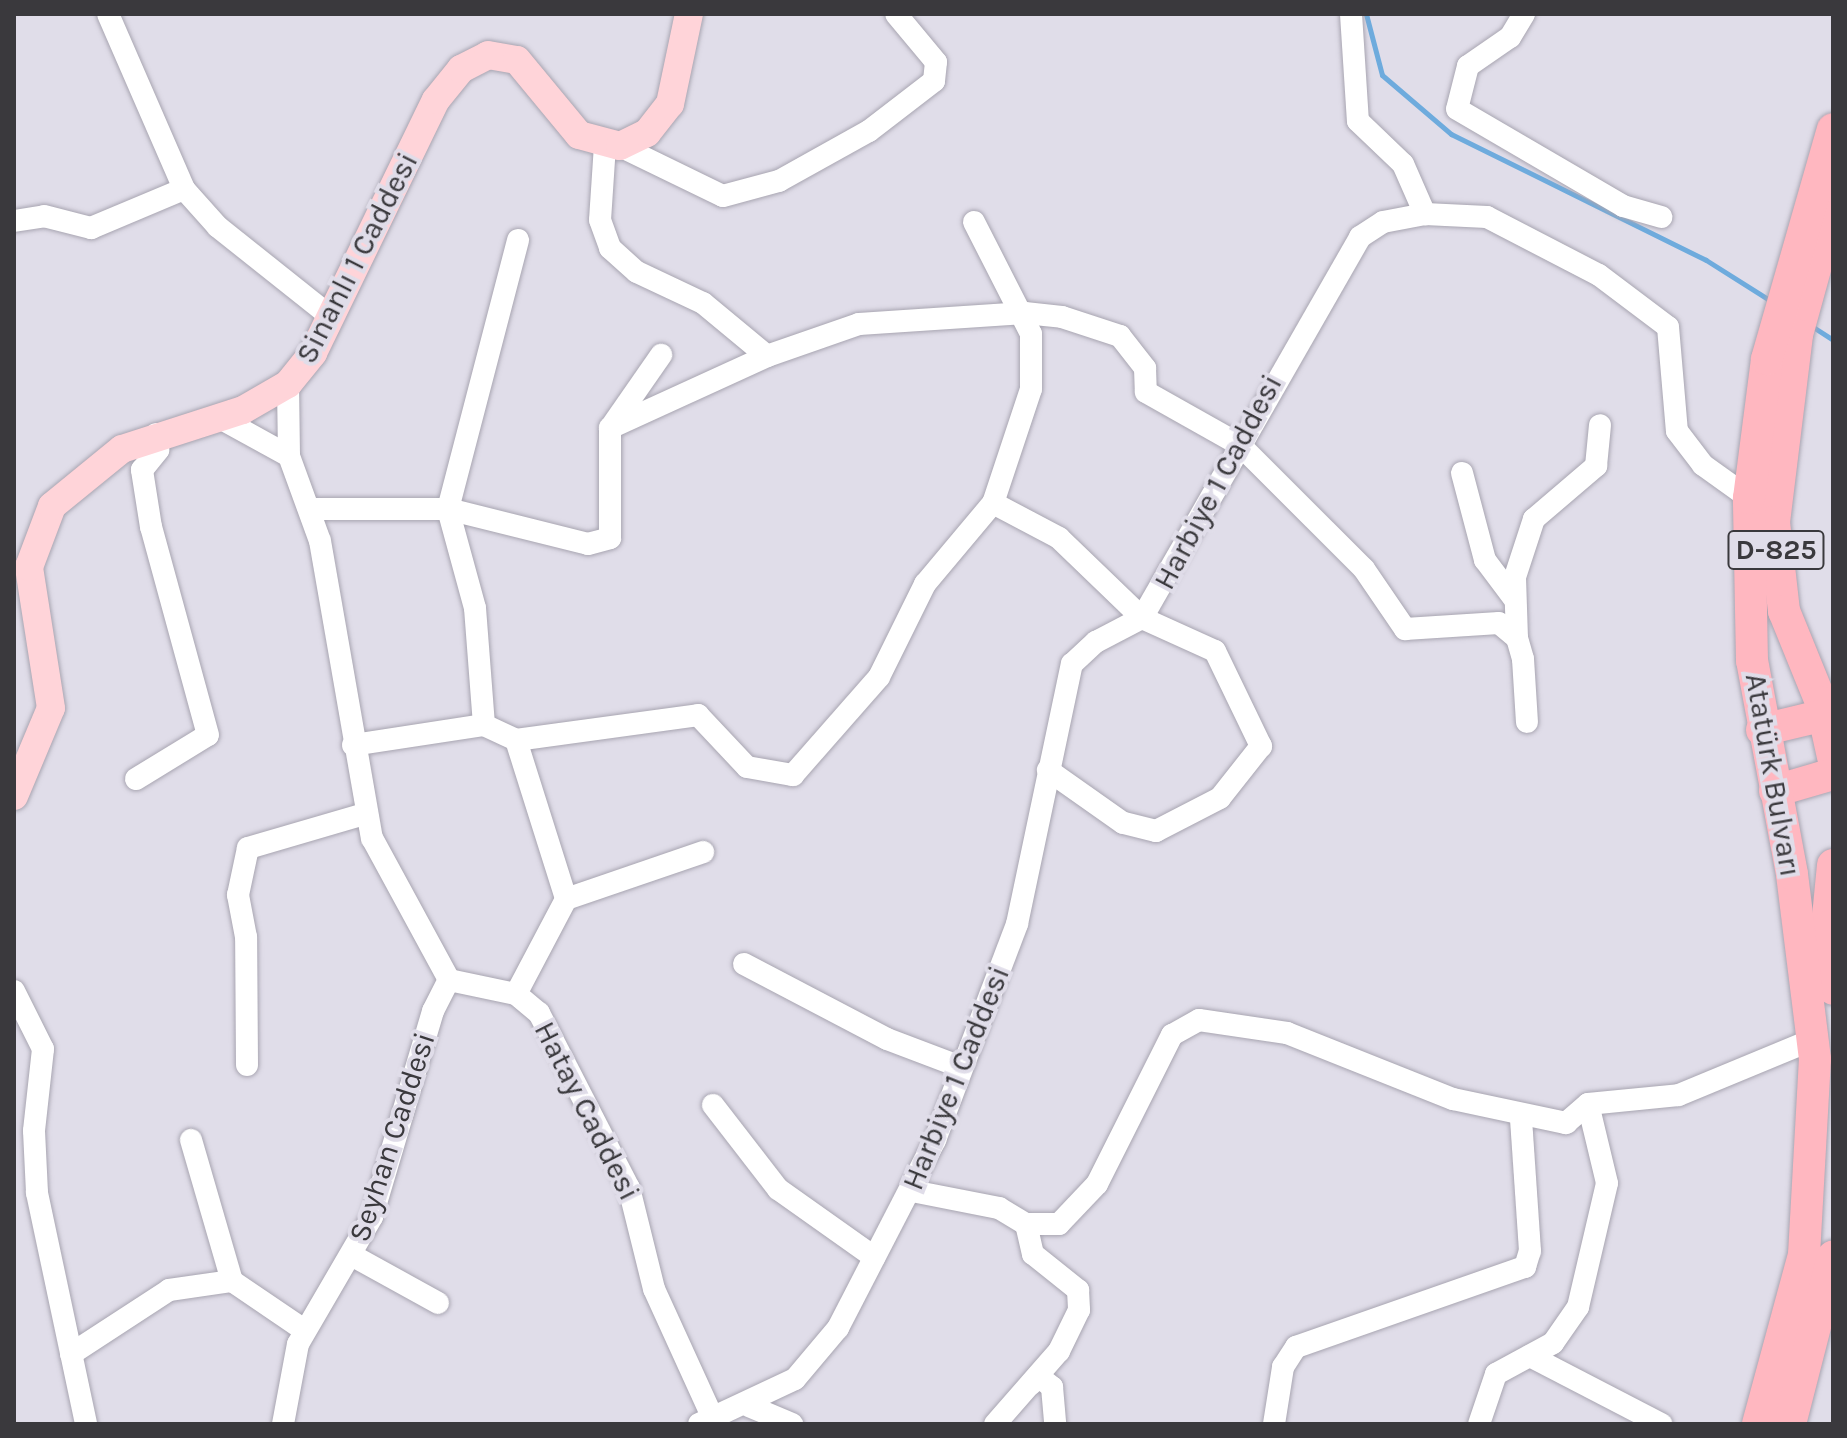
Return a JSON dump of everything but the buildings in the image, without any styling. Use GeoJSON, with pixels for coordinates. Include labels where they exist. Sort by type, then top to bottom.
{"type":"FeatureCollection","features":[{"type":"Feature","properties":{"kind":"highway","name":"Atatürk Bulvarı"},"geometry":{"type":"LineString","coordinates":[[1758,1424],[1804,1255],[1812,1040],[1752,661],[1749,498],[1833,129]]}},
{"type":"Feature","properties":{"kind":"highway","name":"Atatürk Bulvarı"},"geometry":{"type":"LineString","coordinates":[[1804,252],[1833,204]]}},
{"type":"Feature","properties":{"kind":"highway","name":"Atatürk Bulvarı"},"geometry":{"type":"LineString","coordinates":[[1785,332],[1778,453],[1778,586],[1825,715],[1833,757]]}},
{"type":"Feature","properties":{"kind":"highway"},"geometry":{"type":"LineString","coordinates":[[1762,730],[1825,715]]}},
{"type":"Feature","properties":{"kind":"highway"},"geometry":{"type":"LineString","coordinates":[[1775,791],[1833,774]]}},
{"type":"Feature","properties":{"kind":"highway","name":"Atatürk Bulvarı"},"geometry":{"type":"LineString","coordinates":[[1832,876],[1833,989]]}},
{"type":"Feature","properties":{"kind":"highway"},"geometry":{"type":"LineString","coordinates":[[1790,1424],[1833,1256]]}},
{"type":"Feature","properties":{"kind":"main road"},"geometry":{"type":"LineString","coordinates":[[612,145],[647,133],[670,104],[689,14]]}},
{"type":"Feature","properties":{"kind":"main road","name":"Sinanlı 1 Caddesi"},"geometry":{"type":"LineString","coordinates":[[14,796],[51,708],[29,590],[37,532],[82,477],[156,434],[220,418],[288,384],[331,317],[436,100],[474,60],[502,55],[526,66],[566,122],[612,145]]}},
{"type":"Feature","properties":{"kind":"street"},"geometry":{"type":"LineString","coordinates":[[108,14],[184,189],[218,227],[331,317]]}},
{"type":"Feature","properties":{"kind":"street"},"geometry":{"type":"LineString","coordinates":[[767,356],[703,303],[637,272],[610,248],[600,220],[612,145],[723,196],[779,181],[869,131],[934,81],[936,62],[896,14]]}},
{"type":"Feature","properties":{"kind":"street"},"geometry":{"type":"LineString","coordinates":[[1351,14],[1358,121],[1403,164],[1425,214]]}},
{"type":"Feature","properties":{"kind":"street"},"geometry":{"type":"LineString","coordinates":[[1524,14],[1510,37],[1468,66],[1457,109],[1623,206],[1661,217]]}},
{"type":"Feature","properties":{"kind":"street"},"geometry":{"type":"LineString","coordinates":[[14,221],[44,216],[91,228],[184,189]]}},
{"type":"Feature","properties":{"kind":"street","name":"Harbiye 1 Caddesi"},"geometry":{"type":"LineString","coordinates":[[705,1420],[749,1406],[815,1361],[912,1191],[1023,903],[1072,664],[1096,642],[1142,618],[1189,547],[1240,445],[1360,237],[1383,222],[1425,214],[1505,221],[1659,317],[1672,342],[1669,398],[1677,431],[1703,465],[1749,498]]}},
{"type":"Feature","properties":{"kind":"street"},"geometry":{"type":"LineString","coordinates":[[353,745],[484,725],[516,740],[698,715],[747,767],[793,775],[879,677],[925,584],[993,503],[1031,389],[1025,313],[974,222]]}},
{"type":"Feature","properties":{"kind":"street"},"geometry":{"type":"LineString","coordinates":[[484,725],[475,608],[448,509],[518,240]]}},
{"type":"Feature","properties":{"kind":"street"},"geometry":{"type":"LineString","coordinates":[[610,428],[767,356],[859,324],[1025,313],[1108,328],[1137,353],[1146,392],[1240,445],[1364,569],[1405,629],[1499,623],[1517,638]]}},
{"type":"Feature","properties":{"kind":"street"},"geometry":{"type":"LineString","coordinates":[[311,509],[448,509],[531,534],[588,544],[610,538],[610,428],[661,355]]}},
{"type":"Feature","properties":{"kind":"street"},"geometry":{"type":"LineString","coordinates":[[288,384],[289,456],[311,509],[364,814],[407,913],[449,980]]}},
{"type":"Feature","properties":{"kind":"street"},"geometry":{"type":"LineString","coordinates":[[220,418],[289,456]]}},
{"type":"Feature","properties":{"kind":"street"},"geometry":{"type":"LineString","coordinates":[[1527,722],[1517,638],[1515,577],[1539,509],[1596,466],[1600,425]]}},
{"type":"Feature","properties":{"kind":"street"},"geometry":{"type":"LineString","coordinates":[[136,779],[208,735],[151,527],[142,470],[158,450],[156,434]]}},
{"type":"Feature","properties":{"kind":"street"},"geometry":{"type":"LineString","coordinates":[[1462,473],[1485,560],[1515,600]]}},
{"type":"Feature","properties":{"kind":"street"},"geometry":{"type":"LineString","coordinates":[[993,503],[1059,538],[1142,618],[1215,651],[1258,735],[1257,759],[1220,798],[1156,831],[1123,823],[1048,770]]}},
{"type":"Feature","properties":{"kind":"street"},"geometry":{"type":"LineString","coordinates":[[516,740],[566,899]]}},
{"type":"Feature","properties":{"kind":"street"},"geometry":{"type":"LineString","coordinates":[[247,1065],[246,937],[238,895],[248,848],[364,814]]}},
{"type":"Feature","properties":{"kind":"street"},"geometry":{"type":"LineString","coordinates":[[516,994],[566,899],[703,852]]}},
{"type":"Feature","properties":{"kind":"street"},"geometry":{"type":"LineString","coordinates":[[744,964],[887,1039],[961,1067]]}},
{"type":"Feature","properties":{"kind":"street","name":"Hatay Caddesi"},"geometry":{"type":"LineString","coordinates":[[449,980],[516,994],[539,1013],[629,1188],[654,1289],[705,1420]]}},
{"type":"Feature","properties":{"kind":"street","name":"Seyhan Caddesi"},"geometry":{"type":"LineString","coordinates":[[283,1424],[285,1382],[304,1330],[353,1256],[372,1217],[433,1011],[449,980]]}},
{"type":"Feature","properties":{"kind":"street"},"geometry":{"type":"LineString","coordinates":[[14,991],[43,1049],[24,1152],[86,1424]]}},
{"type":"Feature","properties":{"kind":"street"},"geometry":{"type":"LineString","coordinates":[[912,1191],[999,1208],[1026,1224],[1059,1224],[1097,1184],[1172,1035],[1199,1020],[1287,1033],[1521,1119],[1574,1123],[1588,1104],[1679,1095],[1812,1040]]}},
{"type":"Feature","properties":{"kind":"street"},"geometry":{"type":"LineString","coordinates":[[1479,1424],[1496,1374],[1530,1356],[1568,1329],[1599,1230],[1607,1183],[1588,1104]]}},
{"type":"Feature","properties":{"kind":"street"},"geometry":{"type":"LineString","coordinates":[[713,1105],[778,1189],[874,1257]]}},
{"type":"Feature","properties":{"kind":"street"},"geometry":{"type":"LineString","coordinates":[[1274,1424],[1283,1367],[1296,1347],[1525,1267],[1530,1251],[1521,1119]]}},
{"type":"Feature","properties":{"kind":"street"},"geometry":{"type":"LineString","coordinates":[[191,1140],[232,1281],[304,1330]]}},
{"type":"Feature","properties":{"kind":"street"},"geometry":{"type":"LineString","coordinates":[[1026,1224],[1033,1254],[1078,1290],[1079,1310],[1059,1351],[1031,1384]]}},
{"type":"Feature","properties":{"kind":"street"},"geometry":{"type":"LineString","coordinates":[[353,1256],[438,1303]]}},
{"type":"Feature","properties":{"kind":"street"},"geometry":{"type":"LineString","coordinates":[[71,1354],[169,1290],[232,1281]]}},
{"type":"Feature","properties":{"kind":"street"},"geometry":{"type":"LineString","coordinates":[[1530,1356],[1661,1424]]}},
{"type":"Feature","properties":{"kind":"street"},"geometry":{"type":"LineString","coordinates":[[995,1424],[1038,1376],[1052,1387],[1055,1424]]}},
{"type":"Feature","properties":{"kind":"street"},"geometry":{"type":"LineString","coordinates":[[749,1406],[792,1424]]}},
{"type":"Feature","properties":{"kind":"waterway"},"geometry":{"type":"LineString","coordinates":[[1366,14],[1382,75],[1451,134],[1706,260],[1771,301]]}},
{"type":"Feature","properties":{"kind":"waterway"},"geometry":{"type":"LineString","coordinates":[[1810,325],[1833,340]]}}]}
